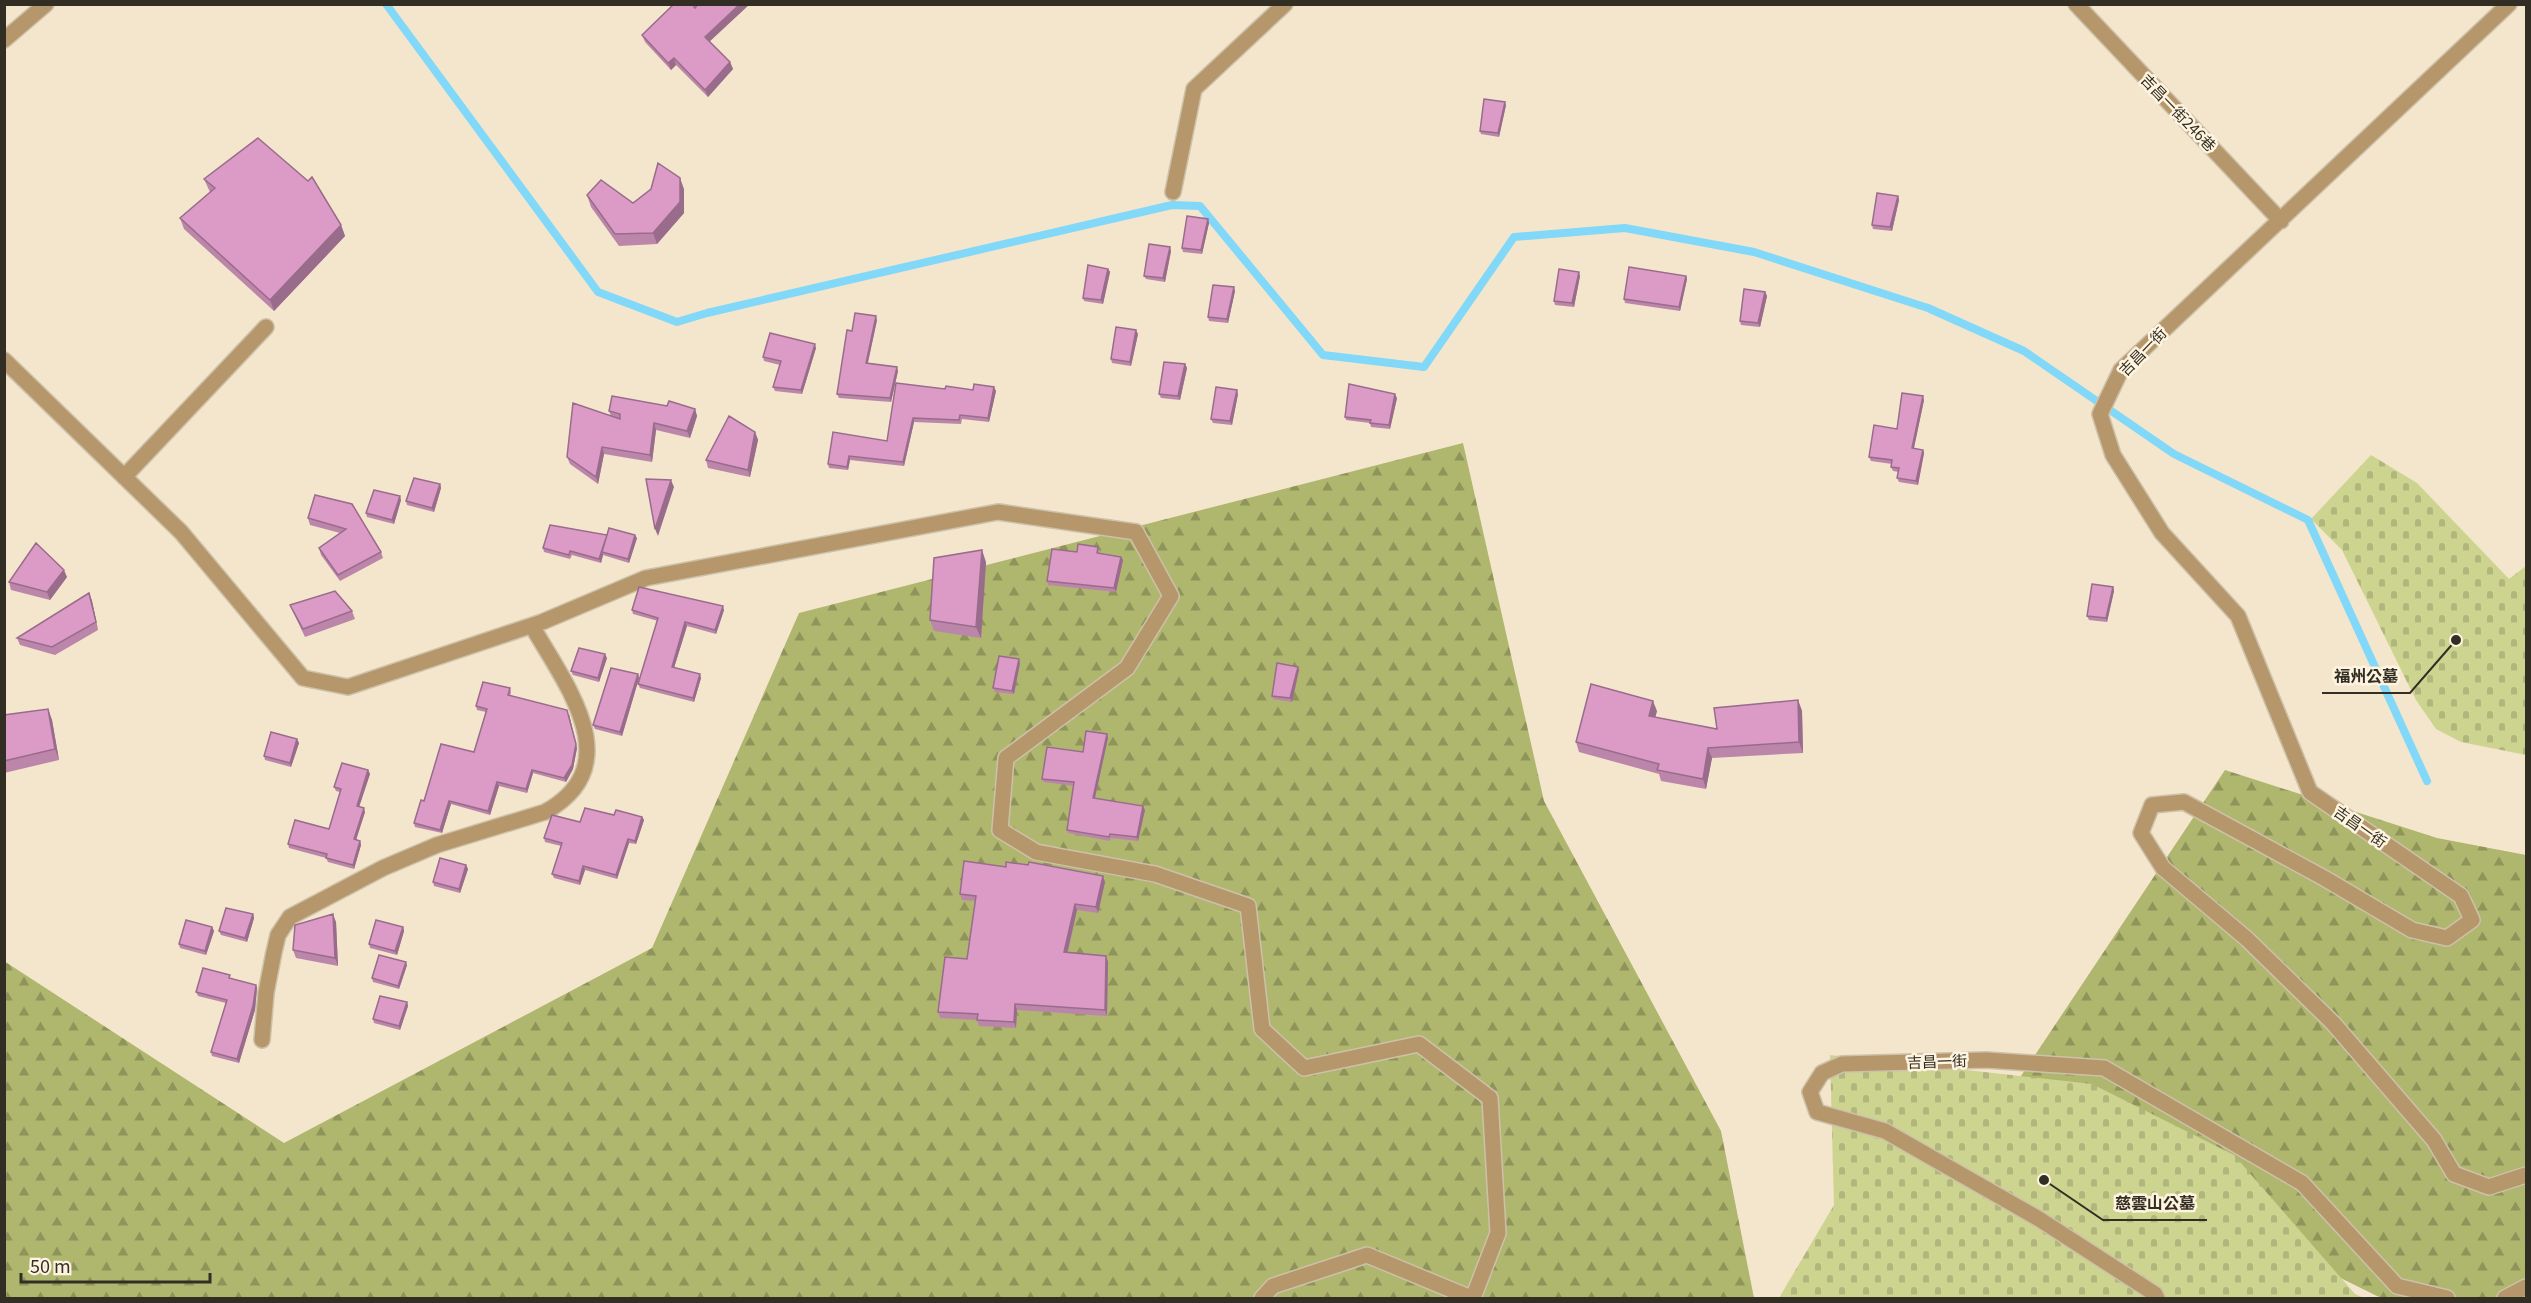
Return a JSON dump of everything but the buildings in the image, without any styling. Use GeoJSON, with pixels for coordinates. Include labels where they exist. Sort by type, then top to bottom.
{"type":"FeatureCollection","features":[{"type":"Feature","properties":{"kind":"street"},"geometry":{"type":"LineString","coordinates":[[4,40],[46,4]]}},
{"type":"Feature","properties":{"kind":"street"},"geometry":{"type":"LineString","coordinates":[[1173,192],[1194,89],[1285,4]]}},
{"type":"Feature","properties":{"kind":"street","name":"吉昌一街246巷"},"geometry":{"type":"LineString","coordinates":[[2076,4],[2281,220]]}},
{"type":"Feature","properties":{"kind":"street","name":"吉昌一街"},"geometry":{"type":"LineString","coordinates":[[2509,4],[2121,370],[2100,414],[2113,455],[2162,532],[2238,616],[2310,792],[2461,896],[2472,920],[2447,938],[2412,930],[2324,878],[2184,802],[2152,805],[2141,833],[2163,868],[2247,939],[2333,1023],[2434,1140],[2454,1174],[2489,1187],[2526,1175]]}},
{"type":"Feature","properties":{"kind":"street"},"geometry":{"type":"LineString","coordinates":[[124,477],[266,327]]}},
{"type":"Feature","properties":{"kind":"street"},"geometry":{"type":"LineString","coordinates":[[4,360],[181,532],[303,678],[348,687],[532,626],[646,578],[998,512],[1136,532],[1171,596],[1127,668],[1006,758],[1000,830],[1036,852],[1155,874],[1248,906],[1262,1029],[1304,1068],[1419,1044],[1490,1098],[1498,1233],[1472,1299],[1367,1255],[1273,1286],[1262,1299]]}},
{"type":"Feature","properties":{"kind":"street"},"geometry":{"type":"LineString","coordinates":[[262,1040],[266,993],[278,935],[290,917],[383,868],[437,845],[545,812],[559,804],[581,779],[587,757],[585,725],[576,702],[532,626]]}},
{"type":"Feature","properties":{"kind":"street","name":"吉昌一街"},"geometry":{"type":"LineString","coordinates":[[2157,1299],[2155,1294],[2039,1219],[1885,1131],[1817,1112],[1810,1092],[1822,1073],[1842,1064],[1986,1060],[2104,1068],[2302,1183],[2397,1286],[2447,1299]]}},
{"type":"Feature","properties":{"kind":"street"},"geometry":{"type":"LineString","coordinates":[[2505,1299],[2526,1287]]}},
{"type":"Feature","properties":{"kind":"green space"},"geometry":{"type":"Polygon","coordinates":[[[1463,443],[1544,801],[1721,1131],[1754,1298],[5,1298],[4,961],[284,1143],[652,948],[799,613],[1463,443]]]}},
{"type":"Feature","properties":{"kind":"green space"},"geometry":{"type":"Polygon","coordinates":[[[2371,455],[2417,483],[2509,579],[2526,566],[2526,755],[2461,742],[2436,729],[2416,700],[2342,550],[2311,519],[2371,455]]]}},
{"type":"Feature","properties":{"kind":"green space"},"geometry":{"type":"Polygon","coordinates":[[[2225,770],[2437,838],[2526,855],[2526,1298],[2381,1298],[1999,1109],[2225,770]]]}},
{"type":"Feature","properties":{"kind":"green space"},"geometry":{"type":"Polygon","coordinates":[[[1830,1055],[2092,1084],[2234,1155],[2355,1294],[2364,1298],[1779,1298],[1834,1205],[1830,1055]]]}},
{"type":"Feature","properties":{"kind":"waterway"},"geometry":{"type":"LineString","coordinates":[[386,4],[598,292],[677,322],[707,313],[1172,205],[1200,206],[1323,355],[1424,367],[1514,237],[1625,228],[1754,252],[1928,308],[2024,351],[2174,454],[2308,520],[2427,781]]}},
{"type":"Feature","properties":{"kind":"place","name":"福州公墓"},"geometry":{"type":"Point","coordinates":[2456,640]}},
{"type":"Feature","properties":{"kind":"place","name":"慈雲山公墓"},"geometry":{"type":"Point","coordinates":[2044,1180]}}]}
